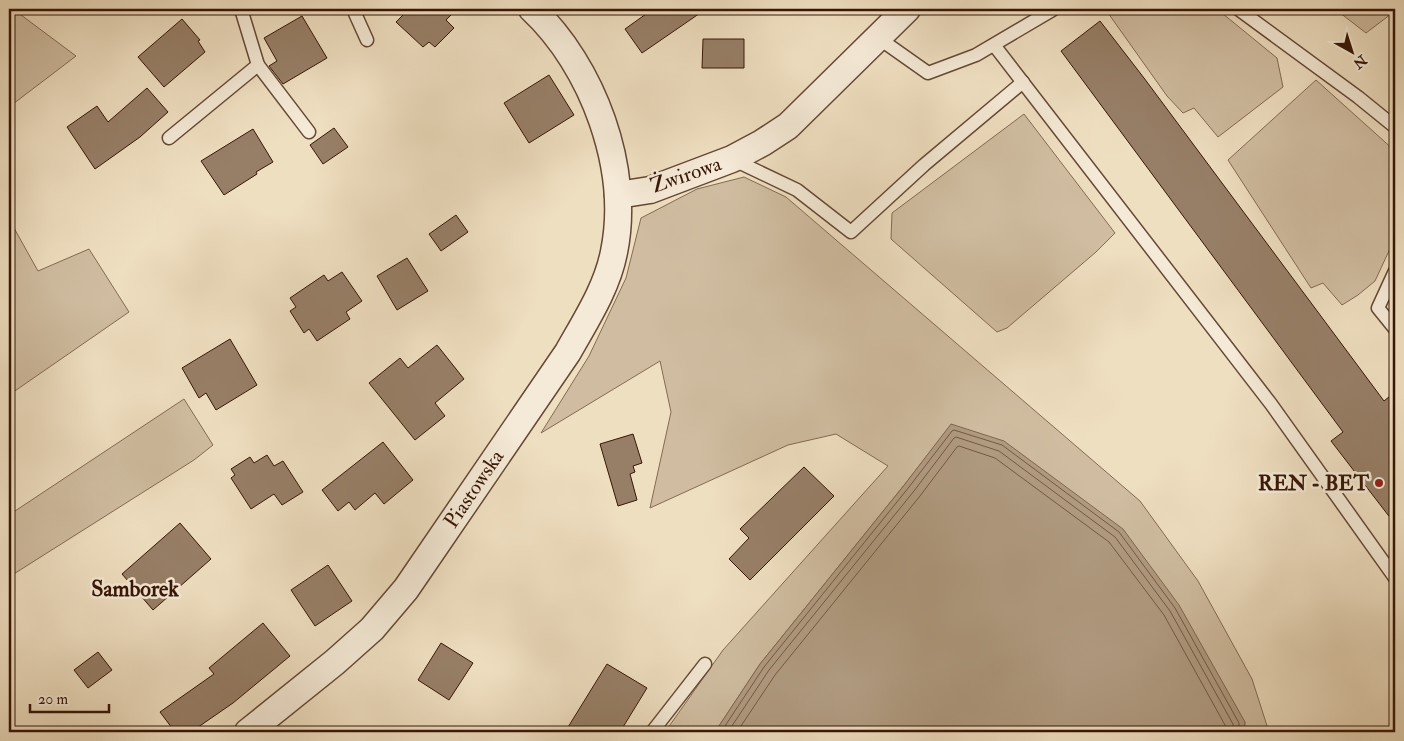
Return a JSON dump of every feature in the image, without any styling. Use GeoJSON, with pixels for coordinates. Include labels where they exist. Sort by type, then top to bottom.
{"type":"FeatureCollection","features":[{"type":"Feature","properties":{"kind":"street","name":"Żwirowa"},"geometry":{"type":"LineString","coordinates":[[532,9],[560,40],[592,93],[611,153],[618,195],[650,190],[732,159],[762,143],[788,126],[907,9]]}},
{"type":"Feature","properties":{"kind":"street","name":"Piastowska"},"geometry":{"type":"LineString","coordinates":[[248,732],[335,662],[372,629],[412,581],[568,352],[590,314],[607,277],[614,252],[618,219],[618,195]]}},
{"type":"Feature","properties":{"kind":"lane"},"geometry":{"type":"LineString","coordinates":[[241,9],[258,65],[309,132]]}},
{"type":"Feature","properties":{"kind":"lane"},"geometry":{"type":"LineString","coordinates":[[353,9],[367,40]]}},
{"type":"Feature","properties":{"kind":"lane"},"geometry":{"type":"LineString","coordinates":[[877,37],[928,73],[976,56],[1054,9]]}},
{"type":"Feature","properties":{"kind":"lane"},"geometry":{"type":"LineString","coordinates":[[1238,9],[1358,97],[1395,127]]}},
{"type":"Feature","properties":{"kind":"lane"},"geometry":{"type":"LineString","coordinates":[[994,45],[1271,404],[1395,578]]}},
{"type":"Feature","properties":{"kind":"lane"},"geometry":{"type":"LineString","coordinates":[[169,138],[258,65]]}},
{"type":"Feature","properties":{"kind":"lane"},"geometry":{"type":"LineString","coordinates":[[732,159],[797,190],[851,232],[924,165],[1023,82]]}},
{"type":"Feature","properties":{"kind":"lane"},"geometry":{"type":"LineString","coordinates":[[1395,271],[1378,308],[1395,329]]}},
{"type":"Feature","properties":{"kind":"lane"},"geometry":{"type":"LineString","coordinates":[[652,732],[705,664]]}},
{"type":"Feature","properties":{"kind":"shaded area"},"geometry":{"type":"Polygon","coordinates":[[[9,9],[13,9],[76,56],[9,107],[9,9]]]}},
{"type":"Feature","properties":{"kind":"shaded area"},"geometry":{"type":"Polygon","coordinates":[[[1121,9],[1217,9],[1277,58],[1283,87],[1218,137],[1194,108],[1183,113],[1167,96],[1108,13],[1121,9]]]}},
{"type":"Feature","properties":{"kind":"shaded area"},"geometry":{"type":"Polygon","coordinates":[[[1335,9],[1395,9],[1395,11],[1366,33],[1335,9]]]}},
{"type":"Feature","properties":{"kind":"shaded area"},"geometry":{"type":"Polygon","coordinates":[[[1316,80],[1395,151],[1395,238],[1375,281],[1342,305],[1323,283],[1311,288],[1228,160],[1316,80]]]}},
{"type":"Feature","properties":{"kind":"shaded area"},"geometry":{"type":"Polygon","coordinates":[[[1024,114],[1115,233],[1096,252],[1007,328],[997,332],[891,239],[892,213],[1024,114]]]}},
{"type":"Feature","properties":{"kind":"shaded area"},"geometry":{"type":"Polygon","coordinates":[[[744,177],[786,197],[1140,501],[1198,581],[1252,679],[1269,732],[1244,732],[1245,722],[952,424],[760,664],[715,732],[665,732],[723,650],[888,466],[836,434],[788,445],[650,508],[671,412],[660,361],[541,433],[589,356],[626,278],[641,218],[697,189],[744,177]]]}},
{"type":"Feature","properties":{"kind":"shaded area"},"geometry":{"type":"Polygon","coordinates":[[[9,219],[38,271],[89,249],[129,312],[9,395],[9,219]]]}},
{"type":"Feature","properties":{"kind":"shaded area"},"geometry":{"type":"Polygon","coordinates":[[[184,399],[213,445],[194,460],[9,577],[9,515],[184,399]]]}},
{"type":"Feature","properties":{"kind":"water"},"geometry":{"type":"Polygon","coordinates":[[[951,424],[1004,441],[1123,529],[1179,605],[1245,722],[1244,732],[715,732],[760,664],[951,424]]]}},
{"type":"Feature","properties":{"kind":"building"},"geometry":{"type":"Polygon","coordinates":[[[409,9],[457,9],[446,20],[454,28],[435,47],[429,42],[423,47],[396,22],[409,9]]]}},
{"type":"Feature","properties":{"kind":"building"},"geometry":{"type":"Polygon","coordinates":[[[653,9],[706,9],[642,53],[625,29],[653,9]]]}},
{"type":"Feature","properties":{"kind":"building"},"geometry":{"type":"Polygon","coordinates":[[[302,16],[327,58],[283,84],[269,66],[277,61],[264,38],[302,16]]]}},
{"type":"Feature","properties":{"kind":"building"},"geometry":{"type":"Polygon","coordinates":[[[182,19],[200,40],[198,41],[205,52],[164,87],[138,57],[182,19]]]}},
{"type":"Feature","properties":{"kind":"building"},"geometry":{"type":"Polygon","coordinates":[[[1100,21],[1384,401],[1395,392],[1395,524],[1331,441],[1343,432],[1061,51],[1100,21]]]}},
{"type":"Feature","properties":{"kind":"building"},"geometry":{"type":"Polygon","coordinates":[[[703,39],[744,39],[744,68],[702,68],[703,39]]]}},
{"type":"Feature","properties":{"kind":"building"},"geometry":{"type":"Polygon","coordinates":[[[549,75],[574,115],[529,143],[504,103],[549,75]]]}},
{"type":"Feature","properties":{"kind":"building"},"geometry":{"type":"Polygon","coordinates":[[[147,88],[168,112],[140,137],[95,169],[67,127],[97,106],[108,122],[147,88]]]}},
{"type":"Feature","properties":{"kind":"building"},"geometry":{"type":"Polygon","coordinates":[[[334,128],[348,147],[323,164],[310,145],[334,128]]]}},
{"type":"Feature","properties":{"kind":"building"},"geometry":{"type":"Polygon","coordinates":[[[253,129],[273,162],[224,195],[201,161],[253,129]]]}},
{"type":"Feature","properties":{"kind":"building"},"geometry":{"type":"Polygon","coordinates":[[[456,215],[468,232],[441,251],[429,234],[456,215]]]}},
{"type":"Feature","properties":{"kind":"building"},"geometry":{"type":"Polygon","coordinates":[[[407,258],[428,291],[397,310],[377,276],[407,258]]]}},
{"type":"Feature","properties":{"kind":"building"},"geometry":{"type":"Polygon","coordinates":[[[342,272],[362,301],[346,312],[350,319],[317,341],[309,329],[304,333],[290,311],[296,307],[290,298],[324,275],[328,281],[342,272]]]}},
{"type":"Feature","properties":{"kind":"building"},"geometry":{"type":"Polygon","coordinates":[[[230,339],[257,385],[216,410],[206,393],[199,398],[182,368],[230,339]]]}},
{"type":"Feature","properties":{"kind":"building"},"geometry":{"type":"Polygon","coordinates":[[[437,345],[464,379],[435,403],[445,416],[415,440],[369,383],[400,358],[408,368],[437,345]]]}},
{"type":"Feature","properties":{"kind":"building"},"geometry":{"type":"Polygon","coordinates":[[[633,434],[642,463],[633,466],[635,472],[630,474],[637,500],[618,506],[600,444],[633,434]]]}},
{"type":"Feature","properties":{"kind":"building"},"geometry":{"type":"Polygon","coordinates":[[[383,442],[413,480],[384,504],[375,493],[355,510],[349,502],[338,511],[322,490],[383,442]]]}},
{"type":"Feature","properties":{"kind":"building"},"geometry":{"type":"Polygon","coordinates":[[[267,455],[274,466],[283,461],[303,492],[282,505],[274,494],[251,509],[231,478],[235,475],[231,469],[250,457],[254,463],[267,455]]]}},
{"type":"Feature","properties":{"kind":"building"},"geometry":{"type":"Polygon","coordinates":[[[804,467],[834,496],[750,580],[729,559],[749,538],[740,529],[804,467]]]}},
{"type":"Feature","properties":{"kind":"building"},"geometry":{"type":"Polygon","coordinates":[[[180,523],[211,559],[153,610],[122,574],[180,523]]]}},
{"type":"Feature","properties":{"kind":"building"},"geometry":{"type":"Polygon","coordinates":[[[328,565],[352,601],[315,626],[291,590],[328,565]]]}},
{"type":"Feature","properties":{"kind":"building"},"geometry":{"type":"Polygon","coordinates":[[[263,623],[290,656],[233,703],[191,732],[175,732],[160,712],[214,674],[209,668],[263,623]]]}},
{"type":"Feature","properties":{"kind":"building"},"geometry":{"type":"Polygon","coordinates":[[[441,643],[473,663],[449,700],[418,680],[441,643]]]}},
{"type":"Feature","properties":{"kind":"building"},"geometry":{"type":"Polygon","coordinates":[[[98,652],[112,670],[88,688],[74,670],[98,652]]]}},
{"type":"Feature","properties":{"kind":"building"},"geometry":{"type":"Polygon","coordinates":[[[607,664],[647,688],[620,732],[565,732],[607,664]]]}},
{"type":"Feature","properties":{"kind":"place","name":"REN - BET"},"geometry":{"type":"Point","coordinates":[1379,483]}},
{"type":"Feature","properties":{"kind":"district","name":"Samborek"},"geometry":{"type":"Point","coordinates":[135,589]}}]}
